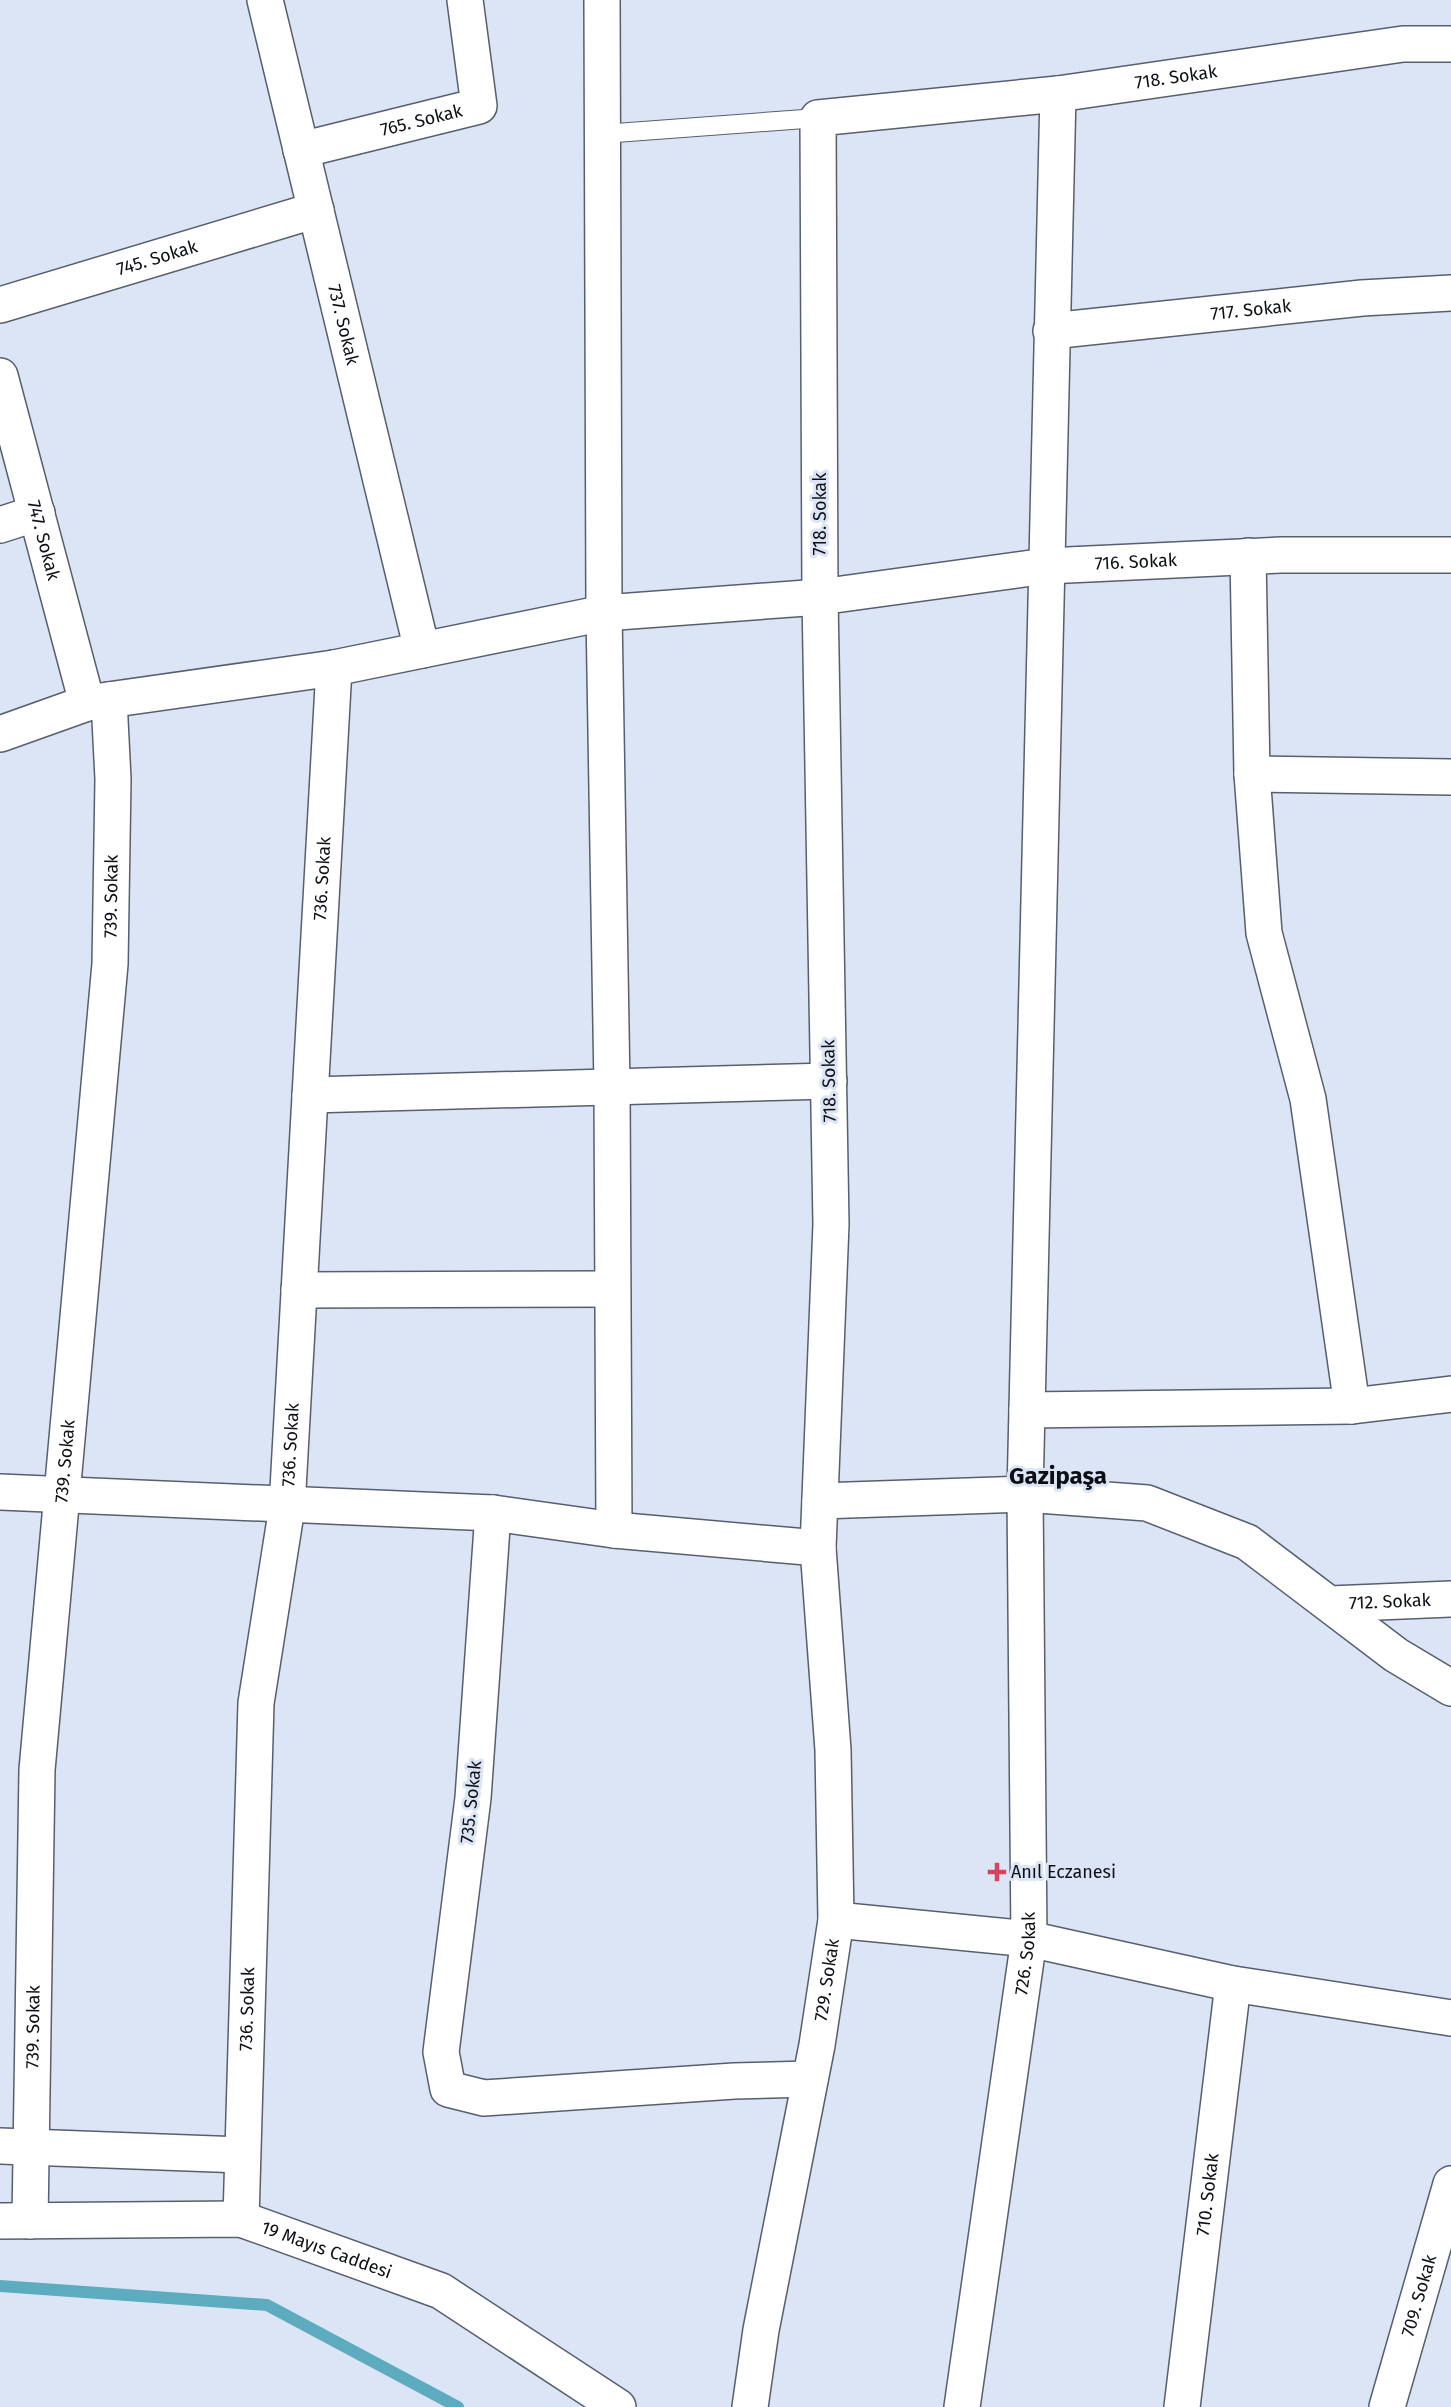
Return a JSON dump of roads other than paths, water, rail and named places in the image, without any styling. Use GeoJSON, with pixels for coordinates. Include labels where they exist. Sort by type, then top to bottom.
{"type":"FeatureCollection","features":[{"type":"Feature","properties":{"kind":"street","name":"737. Sokak"},"geometry":{"type":"LineString","coordinates":[[265,0],[422,650]]}},
{"type":"Feature","properties":{"kind":"street","name":"765. Sokak"},"geometry":{"type":"LineString","coordinates":[[302,150],[479,106],[465,0]]}},
{"type":"Feature","properties":{"kind":"street"},"geometry":{"type":"LineString","coordinates":[[602,0],[604,613],[612,1087],[614,1530]]}},
{"type":"Feature","properties":{"kind":"street","name":"718. Sokak"},"geometry":{"type":"LineString","coordinates":[[818,1548],[831,1224],[820,597],[818,118],[1058,94],[1403,44],[1451,44]]}},
{"type":"Feature","properties":{"kind":"street","name":"726. Sokak"},"geometry":{"type":"LineString","coordinates":[[962,2407],[1029,1939],[1025,1494],[1058,94]]}},
{"type":"Feature","properties":{"kind":"street","name":"745. Sokak"},"geometry":{"type":"LineString","coordinates":[[0,305],[316,210]]}},
{"type":"Feature","properties":{"kind":"street","name":"717. Sokak"},"geometry":{"type":"LineString","coordinates":[[1051,331],[1362,298],[1451,293]]}},
{"type":"Feature","properties":{"kind":"street","name":"747. Sokak"},"geometry":{"type":"LineString","coordinates":[[0,376],[37,513],[98,702]]}},
{"type":"Feature","properties":{"kind":"street"},"geometry":{"type":"LineString","coordinates":[[0,525],[37,513]]}},
{"type":"Feature","properties":{"kind":"street","name":"716. Sokak"},"geometry":{"type":"LineString","coordinates":[[0,734],[98,702],[334,668],[604,613],[820,597],[1046,566],[1248,556],[1451,555]]}},
{"type":"Feature","properties":{"kind":"street"},"geometry":{"type":"LineString","coordinates":[[1248,556],[1252,774],[1264,933],[1308,1099],[1352,1406]]}},
{"type":"Feature","properties":{"kind":"street","name":"736. Sokak"},"geometry":{"type":"LineString","coordinates":[[241,2219],[256,1703],[287,1507],[334,668]]}},
{"type":"Feature","properties":{"kind":"street","name":"739. Sokak"},"geometry":{"type":"LineString","coordinates":[[15,2221],[15,2146],[37,1770],[110,964],[113,779],[98,702]]}},
{"type":"Feature","properties":{"kind":"street"},"geometry":{"type":"LineString","coordinates":[[1252,774],[1451,777]]}},
{"type":"Feature","properties":{"kind":"street"},"geometry":{"type":"LineString","coordinates":[[310,1095],[829,1081]]}},
{"type":"Feature","properties":{"kind":"street"},"geometry":{"type":"LineString","coordinates":[[299,1290],[611,1289]]}},
{"type":"Feature","properties":{"kind":"street"},"geometry":{"type":"LineString","coordinates":[[1027,1410],[1352,1406],[1451,1394]]}},
{"type":"Feature","properties":{"kind":"street"},"geometry":{"type":"LineString","coordinates":[[0,1492],[287,1507],[494,1513],[614,1530],[818,1548]]}},
{"type":"Feature","properties":{"kind":"street"},"geometry":{"type":"LineString","coordinates":[[820,1501],[1025,1494],[1147,1503],[1247,1542],[1396,1655],[1451,1688]]}},
{"type":"Feature","properties":{"kind":"street","name":"735. Sokak"},"geometry":{"type":"LineString","coordinates":[[494,1513],[473,1798],[441,2052],[448,2089],[484,2098],[734,2081],[810,2080]]}},
{"type":"Feature","properties":{"kind":"street","name":"729. Sokak"},"geometry":{"type":"LineString","coordinates":[[750,2407],[761,2330],[810,2080],[836,1920],[834,1750],[818,1548]]}},
{"type":"Feature","properties":{"kind":"street","name":"712. Sokak"},"geometry":{"type":"LineString","coordinates":[[1330,1604],[1451,1600]]}},
{"type":"Feature","properties":{"kind":"street"},"geometry":{"type":"LineString","coordinates":[[836,1920],[1029,1939],[1233,1984],[1451,2018]]}},
{"type":"Feature","properties":{"kind":"street","name":"710. Sokak"},"geometry":{"type":"LineString","coordinates":[[1182,2407],[1233,1984]]}},
{"type":"Feature","properties":{"kind":"street"},"geometry":{"type":"LineString","coordinates":[[15,2146],[243,2155]]}},
{"type":"Feature","properties":{"kind":"street","name":"709. Sokak"},"geometry":{"type":"LineString","coordinates":[[1387,2407],[1451,2184]]}},
{"type":"Feature","properties":{"kind":"street","name":"19 Mayıs Caddesi"},"geometry":{"type":"LineString","coordinates":[[15,2221],[241,2219],[441,2291],[618,2407]]}},
{"type":"Feature","properties":{"kind":"lane"},"geometry":{"type":"LineString","coordinates":[[603,134],[818,118]]}},
{"type":"Feature","properties":{"kind":"waterway"},"geometry":{"type":"LineString","coordinates":[[0,2286],[267,2305],[458,2407]]}},
{"type":"Feature","properties":{"kind":"place","name":"Anıl Eczanesi"},"geometry":{"type":"Point","coordinates":[997,1872]}},
{"type":"Feature","properties":{"kind":"district","name":"Gazipaşa"},"geometry":{"type":"Point","coordinates":[1058,1476]}}]}
